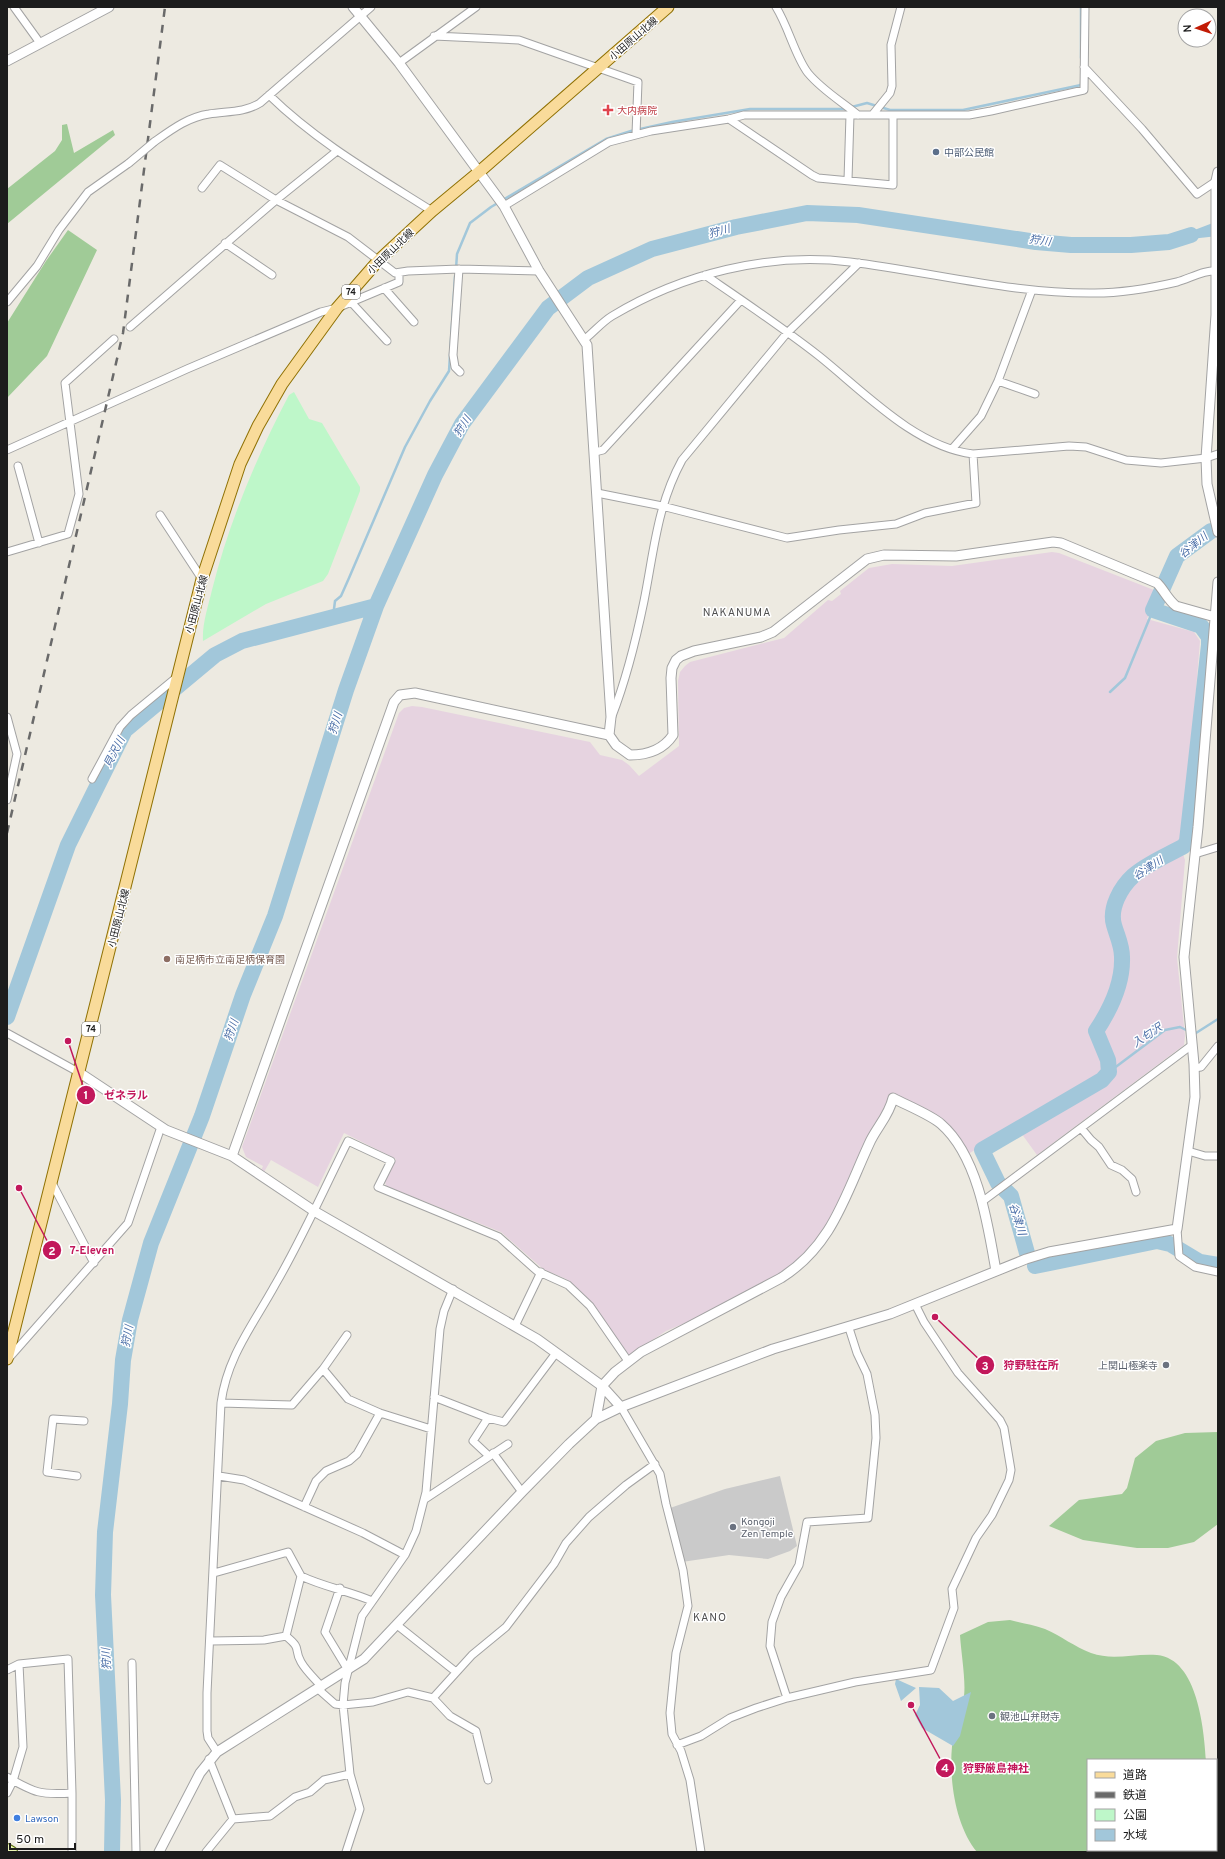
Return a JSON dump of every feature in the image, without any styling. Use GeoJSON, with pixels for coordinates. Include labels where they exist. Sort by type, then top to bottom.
{"type":"FeatureCollection","features":[{"type":"Feature","properties":{"kind":"main road","name":"小田原山北線"},"geometry":{"type":"LineString","coordinates":[[7,1360],[80,1073],[202,579],[240,464],[258,426],[282,384],[337,308],[378,260],[432,211],[479,172],[668,7]]}},
{"type":"Feature","properties":{"kind":"main road"},"geometry":{"type":"LineString","coordinates":[[7,1849],[12,1852]]}},
{"type":"Feature","properties":{"kind":"street"},"geometry":{"type":"LineString","coordinates":[[14,7],[40,43]]}},
{"type":"Feature","properties":{"kind":"street"},"geometry":{"type":"LineString","coordinates":[[7,61],[110,7]]}},
{"type":"Feature","properties":{"kind":"street"},"geometry":{"type":"LineString","coordinates":[[353,7],[399,63],[504,206],[539,271],[585,339],[587,345],[595,452],[611,717],[609,735],[616,745],[630,755],[654,752],[667,743],[673,735],[672,668],[681,656],[694,651],[760,637],[773,632],[867,559],[874,556],[950,556],[1053,542],[1061,543],[1157,583],[1167,594],[1170,602],[1176,606],[1216,617]]}},
{"type":"Feature","properties":{"kind":"street"},"geometry":{"type":"LineString","coordinates":[[7,302],[37,266],[59,230],[88,192],[172,129],[188,120],[208,114],[252,108],[371,7]]}},
{"type":"Feature","properties":{"kind":"street"},"geometry":{"type":"LineString","coordinates":[[399,63],[434,36],[476,7]]}},
{"type":"Feature","properties":{"kind":"street"},"geometry":{"type":"LineString","coordinates":[[776,7],[784,20],[807,72],[820,86],[858,115]]}},
{"type":"Feature","properties":{"kind":"street"},"geometry":{"type":"LineString","coordinates":[[873,114],[890,93],[892,86],[891,45],[901,7]]}},
{"type":"Feature","properties":{"kind":"street"},"geometry":{"type":"LineString","coordinates":[[504,206],[609,142],[636,134],[729,119],[744,114],[969,115],[1084,90],[1085,7]]}},
{"type":"Feature","properties":{"kind":"street"},"geometry":{"type":"LineString","coordinates":[[434,36],[518,40],[638,82],[636,134]]}},
{"type":"Feature","properties":{"kind":"street"},"geometry":{"type":"LineString","coordinates":[[1084,67],[1142,129],[1197,194],[1217,184]]}},
{"type":"Feature","properties":{"kind":"street"},"geometry":{"type":"LineString","coordinates":[[270,94],[293,118],[337,151],[432,211]]}},
{"type":"Feature","properties":{"kind":"street"},"geometry":{"type":"LineString","coordinates":[[848,180],[850,115]]}},
{"type":"Feature","properties":{"kind":"street"},"geometry":{"type":"LineString","coordinates":[[729,119],[818,178],[893,185],[893,115]]}},
{"type":"Feature","properties":{"kind":"street"},"geometry":{"type":"LineString","coordinates":[[130,327],[225,243],[337,151]]}},
{"type":"Feature","properties":{"kind":"street"},"geometry":{"type":"LineString","coordinates":[[202,188],[220,165],[276,200],[348,237],[395,274],[459,269],[539,271]]}},
{"type":"Feature","properties":{"kind":"street"},"geometry":{"type":"LineString","coordinates":[[1218,172],[1216,271],[1217,315],[1206,458],[1207,484],[1218,532]]}},
{"type":"Feature","properties":{"kind":"street"},"geometry":{"type":"LineString","coordinates":[[225,243],[272,275]]}},
{"type":"Feature","properties":{"kind":"street"},"geometry":{"type":"LineString","coordinates":[[585,339],[611,317],[641,300],[705,275],[738,266],[816,260],[859,263],[988,285],[1032,290],[1094,293],[1114,292],[1177,282],[1216,271]]}},
{"type":"Feature","properties":{"kind":"street"},"geometry":{"type":"LineString","coordinates":[[611,717],[620,695],[644,601],[662,506],[672,478],[682,460],[787,333],[859,263]]}},
{"type":"Feature","properties":{"kind":"street"},"geometry":{"type":"LineString","coordinates":[[459,269],[453,356],[455,367],[460,372]]}},
{"type":"Feature","properties":{"kind":"street"},"geometry":{"type":"LineString","coordinates":[[7,450],[187,369],[321,312],[337,308],[399,282],[399,273]]}},
{"type":"Feature","properties":{"kind":"street"},"geometry":{"type":"LineString","coordinates":[[705,275],[817,355],[892,416],[918,434],[952,449],[973,454],[1069,446],[1086,447],[1126,460],[1142,463],[1161,463],[1206,458],[1218,454]]}},
{"type":"Feature","properties":{"kind":"street"},"geometry":{"type":"LineString","coordinates":[[384,288],[414,322]]}},
{"type":"Feature","properties":{"kind":"street"},"geometry":{"type":"LineString","coordinates":[[952,449],[981,416],[998,381],[1032,290]]}},
{"type":"Feature","properties":{"kind":"street"},"geometry":{"type":"LineString","coordinates":[[595,452],[603,450],[741,300]]}},
{"type":"Feature","properties":{"kind":"street"},"geometry":{"type":"LineString","coordinates":[[351,302],[387,341]]}},
{"type":"Feature","properties":{"kind":"street"},"geometry":{"type":"LineString","coordinates":[[7,552],[68,534],[79,494],[65,383],[114,339]]}},
{"type":"Feature","properties":{"kind":"street"},"geometry":{"type":"LineString","coordinates":[[998,381],[1035,394]]}},
{"type":"Feature","properties":{"kind":"street"},"geometry":{"type":"LineString","coordinates":[[597,493],[662,506],[787,538],[839,530],[896,524],[925,513],[976,503],[973,454]]}},
{"type":"Feature","properties":{"kind":"street"},"geometry":{"type":"LineString","coordinates":[[18,466],[39,543]]}},
{"type":"Feature","properties":{"kind":"street"},"geometry":{"type":"LineString","coordinates":[[160,515],[202,579]]}},
{"type":"Feature","properties":{"kind":"street"},"geometry":{"type":"LineString","coordinates":[[1218,582],[1195,854],[1184,957],[1194,1068],[1195,1097],[1177,1229],[1179,1256],[1195,1267],[1218,1272]]}},
{"type":"Feature","properties":{"kind":"street"},"geometry":{"type":"LineString","coordinates":[[92,779],[120,727],[131,715],[177,678]]}},
{"type":"Feature","properties":{"kind":"street"},"geometry":{"type":"LineString","coordinates":[[230,1154],[396,699],[404,694],[415,693],[609,735]]}},
{"type":"Feature","properties":{"kind":"street"},"geometry":{"type":"LineString","coordinates":[[7,717],[17,754],[7,800]]}},
{"type":"Feature","properties":{"kind":"street"},"geometry":{"type":"LineString","coordinates":[[1195,854],[1218,847]]}},
{"type":"Feature","properties":{"kind":"street"},"geometry":{"type":"LineString","coordinates":[[7,1033],[80,1073],[163,1128],[230,1154],[314,1211],[453,1289],[515,1326],[602,1386],[621,1407],[660,1474],[683,1570],[688,1606],[680,1635],[670,1713],[672,1734],[690,1780],[701,1852]]}},
{"type":"Feature","properties":{"kind":"street"},"geometry":{"type":"LineString","coordinates":[[983,1201],[1192,1044]]}},
{"type":"Feature","properties":{"kind":"street"},"geometry":{"type":"LineString","coordinates":[[1194,1068],[1200,1067],[1218,1046]]}},
{"type":"Feature","properties":{"kind":"street"},"geometry":{"type":"LineString","coordinates":[[596,1419],[602,1386],[628,1361],[641,1352],[781,1278],[792,1271],[819,1244],[834,1222],[848,1196],[869,1143],[891,1107],[893,1098],[941,1124],[961,1149],[983,1201],[996,1271]]}},
{"type":"Feature","properties":{"kind":"street"},"geometry":{"type":"LineString","coordinates":[[7,1360],[128,1223],[163,1128]]}},
{"type":"Feature","properties":{"kind":"street"},"geometry":{"type":"LineString","coordinates":[[1081,1128],[1099,1147],[1111,1165],[1122,1170],[1132,1179],[1136,1192]]}},
{"type":"Feature","properties":{"kind":"street"},"geometry":{"type":"LineString","coordinates":[[217,1752],[208,1738],[206,1731],[219,1476],[221,1403],[225,1379],[250,1324],[275,1286],[348,1141],[391,1161],[378,1187],[499,1237],[541,1272],[568,1285],[590,1306],[628,1361]]}},
{"type":"Feature","properties":{"kind":"street"},"geometry":{"type":"LineString","coordinates":[[1188,1152],[1205,1156],[1218,1156]]}},
{"type":"Feature","properties":{"kind":"street"},"geometry":{"type":"LineString","coordinates":[[52,1183],[94,1263]]}},
{"type":"Feature","properties":{"kind":"street"},"geometry":{"type":"LineString","coordinates":[[159,1852],[200,1773],[217,1752],[364,1660],[568,1444],[596,1419],[621,1407],[773,1349],[849,1328],[915,1304],[1026,1259],[1049,1252],[1177,1229]]}},
{"type":"Feature","properties":{"kind":"street"},"geometry":{"type":"LineString","coordinates":[[515,1326],[541,1272]]}},
{"type":"Feature","properties":{"kind":"street"},"geometry":{"type":"LineString","coordinates":[[346,1852],[360,1809],[350,1774],[343,1706],[348,1670],[362,1616],[405,1555],[416,1531],[425,1499],[440,1329],[444,1311],[453,1289]]}},
{"type":"Feature","properties":{"kind":"street"},"geometry":{"type":"LineString","coordinates":[[677,1745],[702,1736],[730,1718],[787,1698],[855,1682],[931,1670],[954,1608],[952,1589],[976,1538],[992,1515],[1009,1480],[1011,1470],[1004,1428],[1000,1420],[958,1373],[924,1322],[915,1304]]}},
{"type":"Feature","properties":{"kind":"street"},"geometry":{"type":"LineString","coordinates":[[787,1698],[770,1646],[772,1622],[782,1597],[799,1565],[807,1522],[868,1518],[876,1438],[875,1416],[867,1374],[857,1354],[849,1328]]}},
{"type":"Feature","properties":{"kind":"street"},"geometry":{"type":"LineString","coordinates":[[221,1403],[292,1405],[323,1369],[347,1335]]}},
{"type":"Feature","properties":{"kind":"street"},"geometry":{"type":"LineString","coordinates":[[434,1397],[488,1418],[504,1422],[556,1353]]}},
{"type":"Feature","properties":{"kind":"street"},"geometry":{"type":"LineString","coordinates":[[323,1369],[348,1398],[380,1413],[431,1429]]}},
{"type":"Feature","properties":{"kind":"street"},"geometry":{"type":"LineString","coordinates":[[304,1507],[316,1481],[326,1471],[358,1454],[380,1413]]}},
{"type":"Feature","properties":{"kind":"street"},"geometry":{"type":"LineString","coordinates":[[488,1418],[473,1441],[491,1455],[522,1492]]}},
{"type":"Feature","properties":{"kind":"street"},"geometry":{"type":"LineString","coordinates":[[77,1476],[47,1472],[53,1419],[84,1422]]}},
{"type":"Feature","properties":{"kind":"street"},"geometry":{"type":"LineString","coordinates":[[425,1499],[508,1444]]}},
{"type":"Feature","properties":{"kind":"street"},"geometry":{"type":"LineString","coordinates":[[433,1698],[472,1655],[506,1627],[554,1564],[566,1543],[589,1517],[626,1485],[655,1464]]}},
{"type":"Feature","properties":{"kind":"street"},"geometry":{"type":"LineString","coordinates":[[219,1476],[244,1480],[363,1533],[405,1555]]}},
{"type":"Feature","properties":{"kind":"street"},"geometry":{"type":"LineString","coordinates":[[214,1573],[288,1552],[301,1576],[286,1636]]}},
{"type":"Feature","properties":{"kind":"street"},"geometry":{"type":"LineString","coordinates":[[301,1576],[340,1588],[372,1601]]}},
{"type":"Feature","properties":{"kind":"street"},"geometry":{"type":"LineString","coordinates":[[340,1588],[325,1632],[348,1670]]}},
{"type":"Feature","properties":{"kind":"street"},"geometry":{"type":"LineString","coordinates":[[397,1625],[456,1672]]}},
{"type":"Feature","properties":{"kind":"street"},"geometry":{"type":"LineString","coordinates":[[211,1641],[264,1640],[286,1636]]}},
{"type":"Feature","properties":{"kind":"street"},"geometry":{"type":"LineString","coordinates":[[286,1636],[298,1649],[300,1661],[320,1688],[335,1704],[343,1706],[373,1702],[408,1692],[433,1698],[450,1716],[476,1731],[488,1780]]}},
{"type":"Feature","properties":{"kind":"street"},"geometry":{"type":"LineString","coordinates":[[7,1670],[19,1664],[68,1659],[72,1793],[72,1852]]}},
{"type":"Feature","properties":{"kind":"street"},"geometry":{"type":"LineString","coordinates":[[132,1662],[136,1852]]}},
{"type":"Feature","properties":{"kind":"street"},"geometry":{"type":"LineString","coordinates":[[7,1793],[10,1779],[21,1757],[23,1747],[19,1664]]}},
{"type":"Feature","properties":{"kind":"street"},"geometry":{"type":"LineString","coordinates":[[209,1760],[233,1819]]}},
{"type":"Feature","properties":{"kind":"street"},"geometry":{"type":"LineString","coordinates":[[206,1852],[233,1819],[270,1816],[295,1797],[310,1792],[324,1780],[350,1774]]}},
{"type":"Feature","properties":{"kind":"street"},"geometry":{"type":"LineString","coordinates":[[10,1779],[38,1793],[46,1795],[72,1793]]}},
{"type":"Feature","properties":{"kind":"shaded area"},"geometry":{"type":"Polygon","coordinates":[[[1052,552],[1059,553],[1154,590],[1155,598],[1147,619],[1194,632],[1200,641],[1185,826],[1183,854],[1185,860],[1177,958],[1185,1036],[1184,1045],[1037,1155],[1016,1126],[968,1154],[964,1145],[944,1120],[896,1095],[845,1194],[817,1241],[802,1256],[783,1273],[699,1317],[666,1331],[630,1355],[624,1352],[590,1302],[566,1279],[543,1269],[501,1232],[386,1186],[385,1181],[396,1159],[344,1133],[318,1187],[271,1160],[264,1172],[261,1171],[263,1166],[246,1157],[242,1147],[399,713],[404,708],[412,706],[422,707],[590,742],[600,755],[622,760],[639,776],[679,746],[678,681],[680,672],[690,662],[784,638],[828,600],[832,601],[841,594],[840,591],[869,568],[892,564],[952,566],[1052,552]]]}},
{"type":"Feature","properties":{"kind":"shaded area","name":"Kongoji Zen Temple"},"geometry":{"type":"Polygon","coordinates":[[[780,1476],[797,1546],[790,1551],[768,1559],[729,1555],[682,1562],[670,1508],[725,1489],[780,1476]]]}},
{"type":"Feature","properties":{"kind":"green space"},"geometry":{"type":"Polygon","coordinates":[[[67,124],[74,153],[113,130],[115,135],[7,224],[7,189],[55,151],[62,140],[62,125],[67,124]]]}},
{"type":"Feature","properties":{"kind":"green space"},"geometry":{"type":"Polygon","coordinates":[[[68,230],[97,250],[47,356],[7,398],[7,323],[46,261],[68,230]]]}},
{"type":"Feature","properties":{"kind":"green space"},"geometry":{"type":"Polygon","coordinates":[[[294,392],[309,419],[322,423],[360,487],[360,491],[328,574],[323,581],[266,604],[203,641],[204,622],[212,590],[235,515],[265,442],[289,395],[294,392]]]}},
{"type":"Feature","properties":{"kind":"green space"},"geometry":{"type":"Polygon","coordinates":[[[1218,1432],[1218,1524],[1194,1542],[1168,1548],[1137,1548],[1083,1540],[1049,1526],[1079,1500],[1122,1494],[1127,1488],[1135,1458],[1156,1441],[1185,1433],[1218,1432]]]}},
{"type":"Feature","properties":{"kind":"green space"},"geometry":{"type":"Polygon","coordinates":[[[1010,1620],[1036,1626],[1057,1635],[1079,1648],[1099,1655],[1116,1657],[1157,1655],[1171,1659],[1182,1669],[1190,1682],[1196,1698],[1203,1732],[1206,1759],[1087,1759],[1087,1851],[1179,1851],[1178,1852],[977,1852],[962,1826],[957,1811],[951,1762],[954,1732],[964,1696],[964,1675],[960,1635],[988,1622],[1010,1620]]]}},
{"type":"Feature","properties":{"kind":"water"},"geometry":{"type":"Polygon","coordinates":[[[1218,221],[1218,236],[1163,242],[1218,221]]]}},
{"type":"Feature","properties":{"kind":"water"},"geometry":{"type":"Polygon","coordinates":[[[896,1679],[916,1688],[901,1701],[895,1684],[896,1679]]]}},
{"type":"Feature","properties":{"kind":"water"},"geometry":{"type":"Polygon","coordinates":[[[919,1687],[939,1688],[953,1701],[971,1692],[960,1736],[953,1746],[922,1728],[915,1715],[920,1705],[919,1687]]]}},
{"type":"Feature","properties":{"kind":"waterway"},"geometry":{"type":"LineString","coordinates":[[1081,7],[1081,58]]}},
{"type":"Feature","properties":{"kind":"waterway"},"geometry":{"type":"LineString","coordinates":[[456,269],[457,254],[470,223],[491,207],[606,139],[631,131],[672,122],[750,109],[844,109],[867,103],[890,110],[963,110],[1081,85],[1081,83]]}},
{"type":"Feature","properties":{"kind":"waterway","name":"狩川"},"geometry":{"type":"LineString","coordinates":[[112,1852],[113,1800],[103,1595],[105,1532],[120,1404],[123,1360],[130,1320],[151,1243],[202,1116],[243,995],[275,916],[346,690],[376,606],[435,475],[462,424],[548,308],[588,278],[652,249],[736,227],[807,213],[858,215],[1036,242],[1071,245],[1131,245],[1169,242],[1191,235]]}},
{"type":"Feature","properties":{"kind":"waterway"},"geometry":{"type":"LineString","coordinates":[[333,617],[335,601],[341,596],[405,447],[430,401],[449,371],[455,276]]}},
{"type":"Feature","properties":{"kind":"waterway","name":"谷津川"},"geometry":{"type":"LineString","coordinates":[[1027,1253],[1011,1196],[998,1183],[982,1150],[1102,1080],[1109,1072],[1108,1060],[1096,1031],[1115,996],[1122,967],[1122,953],[1114,925],[1113,912],[1120,892],[1133,876],[1151,864],[1184,846],[1187,841],[1209,645],[1209,637],[1201,626],[1153,610],[1177,556],[1211,531]]}},
{"type":"Feature","properties":{"kind":"waterway","name":"貝沢川"},"geometry":{"type":"LineString","coordinates":[[7,1017],[68,845],[125,730],[215,655],[242,641],[376,606]]}},
{"type":"Feature","properties":{"kind":"waterway"},"geometry":{"type":"LineString","coordinates":[[1110,692],[1125,678],[1153,610]]}},
{"type":"Feature","properties":{"kind":"waterway","name":"入匂沢"},"geometry":{"type":"LineString","coordinates":[[1193,1032],[1196,1033],[1218,1019]]}},
{"type":"Feature","properties":{"kind":"waterway","name":"入匂沢"},"geometry":{"type":"LineString","coordinates":[[1109,1072],[1165,1030],[1180,1027],[1188,1031]]}},
{"type":"Feature","properties":{"kind":"waterway","name":"谷津川"},"geometry":{"type":"LineString","coordinates":[[1035,1266],[1157,1241],[1170,1244],[1200,1262],[1218,1265]]}},
{"type":"Feature","properties":{"kind":"railway"},"geometry":{"type":"LineString","coordinates":[[7,833],[123,333],[165,7]]}},
{"type":"Feature","properties":{"kind":"place","name":"大内病院"},"geometry":{"type":"Point","coordinates":[608,110]}},
{"type":"Feature","properties":{"kind":"place","name":"中部公民館"},"geometry":{"type":"Point","coordinates":[936,152]}},
{"type":"Feature","properties":{"kind":"place","name":"南足柄市立南足柄保育園"},"geometry":{"type":"Point","coordinates":[167,959]}},
{"type":"Feature","properties":{"kind":"place","name":"ゼネラル"},"geometry":{"type":"Point","coordinates":[68,1041]}},
{"type":"Feature","properties":{"kind":"place","name":"7-Eleven"},"geometry":{"type":"Point","coordinates":[19,1188]}},
{"type":"Feature","properties":{"kind":"place","name":"狩野駐在所"},"geometry":{"type":"Point","coordinates":[935,1317]}},
{"type":"Feature","properties":{"kind":"place","name":"上関山極楽寺"},"geometry":{"type":"Point","coordinates":[1166,1365]}},
{"type":"Feature","properties":{"kind":"place","name":"Kongoji Zen Temple"},"geometry":{"type":"Point","coordinates":[733,1527]}},
{"type":"Feature","properties":{"kind":"place","name":"狩野厳島神社"},"geometry":{"type":"Point","coordinates":[911,1705]}},
{"type":"Feature","properties":{"kind":"place","name":"観池山弁財寺"},"geometry":{"type":"Point","coordinates":[992,1716]}},
{"type":"Feature","properties":{"kind":"place","name":"Lawson"},"geometry":{"type":"Point","coordinates":[17,1818]}},
{"type":"Feature","properties":{"kind":"district","name":"NAKANUMA"},"geometry":{"type":"Point","coordinates":[737,612]}},
{"type":"Feature","properties":{"kind":"district","name":"KANO"},"geometry":{"type":"Point","coordinates":[710,1617]}}]}
